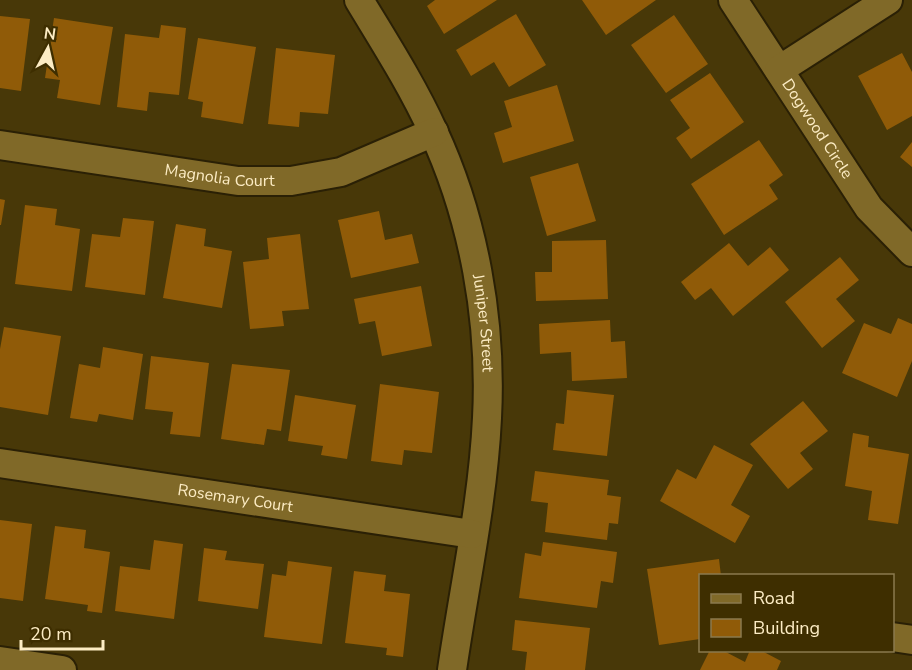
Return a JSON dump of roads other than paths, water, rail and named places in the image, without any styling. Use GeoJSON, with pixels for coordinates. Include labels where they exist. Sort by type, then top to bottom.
{"type":"FeatureCollection","features":[{"type":"Feature","properties":{"kind":"street","name":"Juniper Street"},"geometry":{"type":"LineString","coordinates":[[359,0],[407,79],[434,132],[456,189],[472,247],[486,348],[487,418],[452,670]]}},
{"type":"Feature","properties":{"kind":"street","name":"Dogwood Circle"},"geometry":{"type":"LineString","coordinates":[[733,0],[869,208],[912,252]]}},
{"type":"Feature","properties":{"kind":"street"},"geometry":{"type":"LineString","coordinates":[[779,70],[888,0]]}},
{"type":"Feature","properties":{"kind":"street","name":"Magnolia Court"},"geometry":{"type":"LineString","coordinates":[[0,145],[238,181],[291,181],[341,172],[434,132]]}},
{"type":"Feature","properties":{"kind":"street","name":"Rosemary Court"},"geometry":{"type":"LineString","coordinates":[[0,463],[472,534]]}},
{"type":"Feature","properties":{"kind":"street"},"geometry":{"type":"LineString","coordinates":[[894,637],[912,640]]}},
{"type":"Feature","properties":{"kind":"street"},"geometry":{"type":"LineString","coordinates":[[0,661],[62,670]]}}]}
